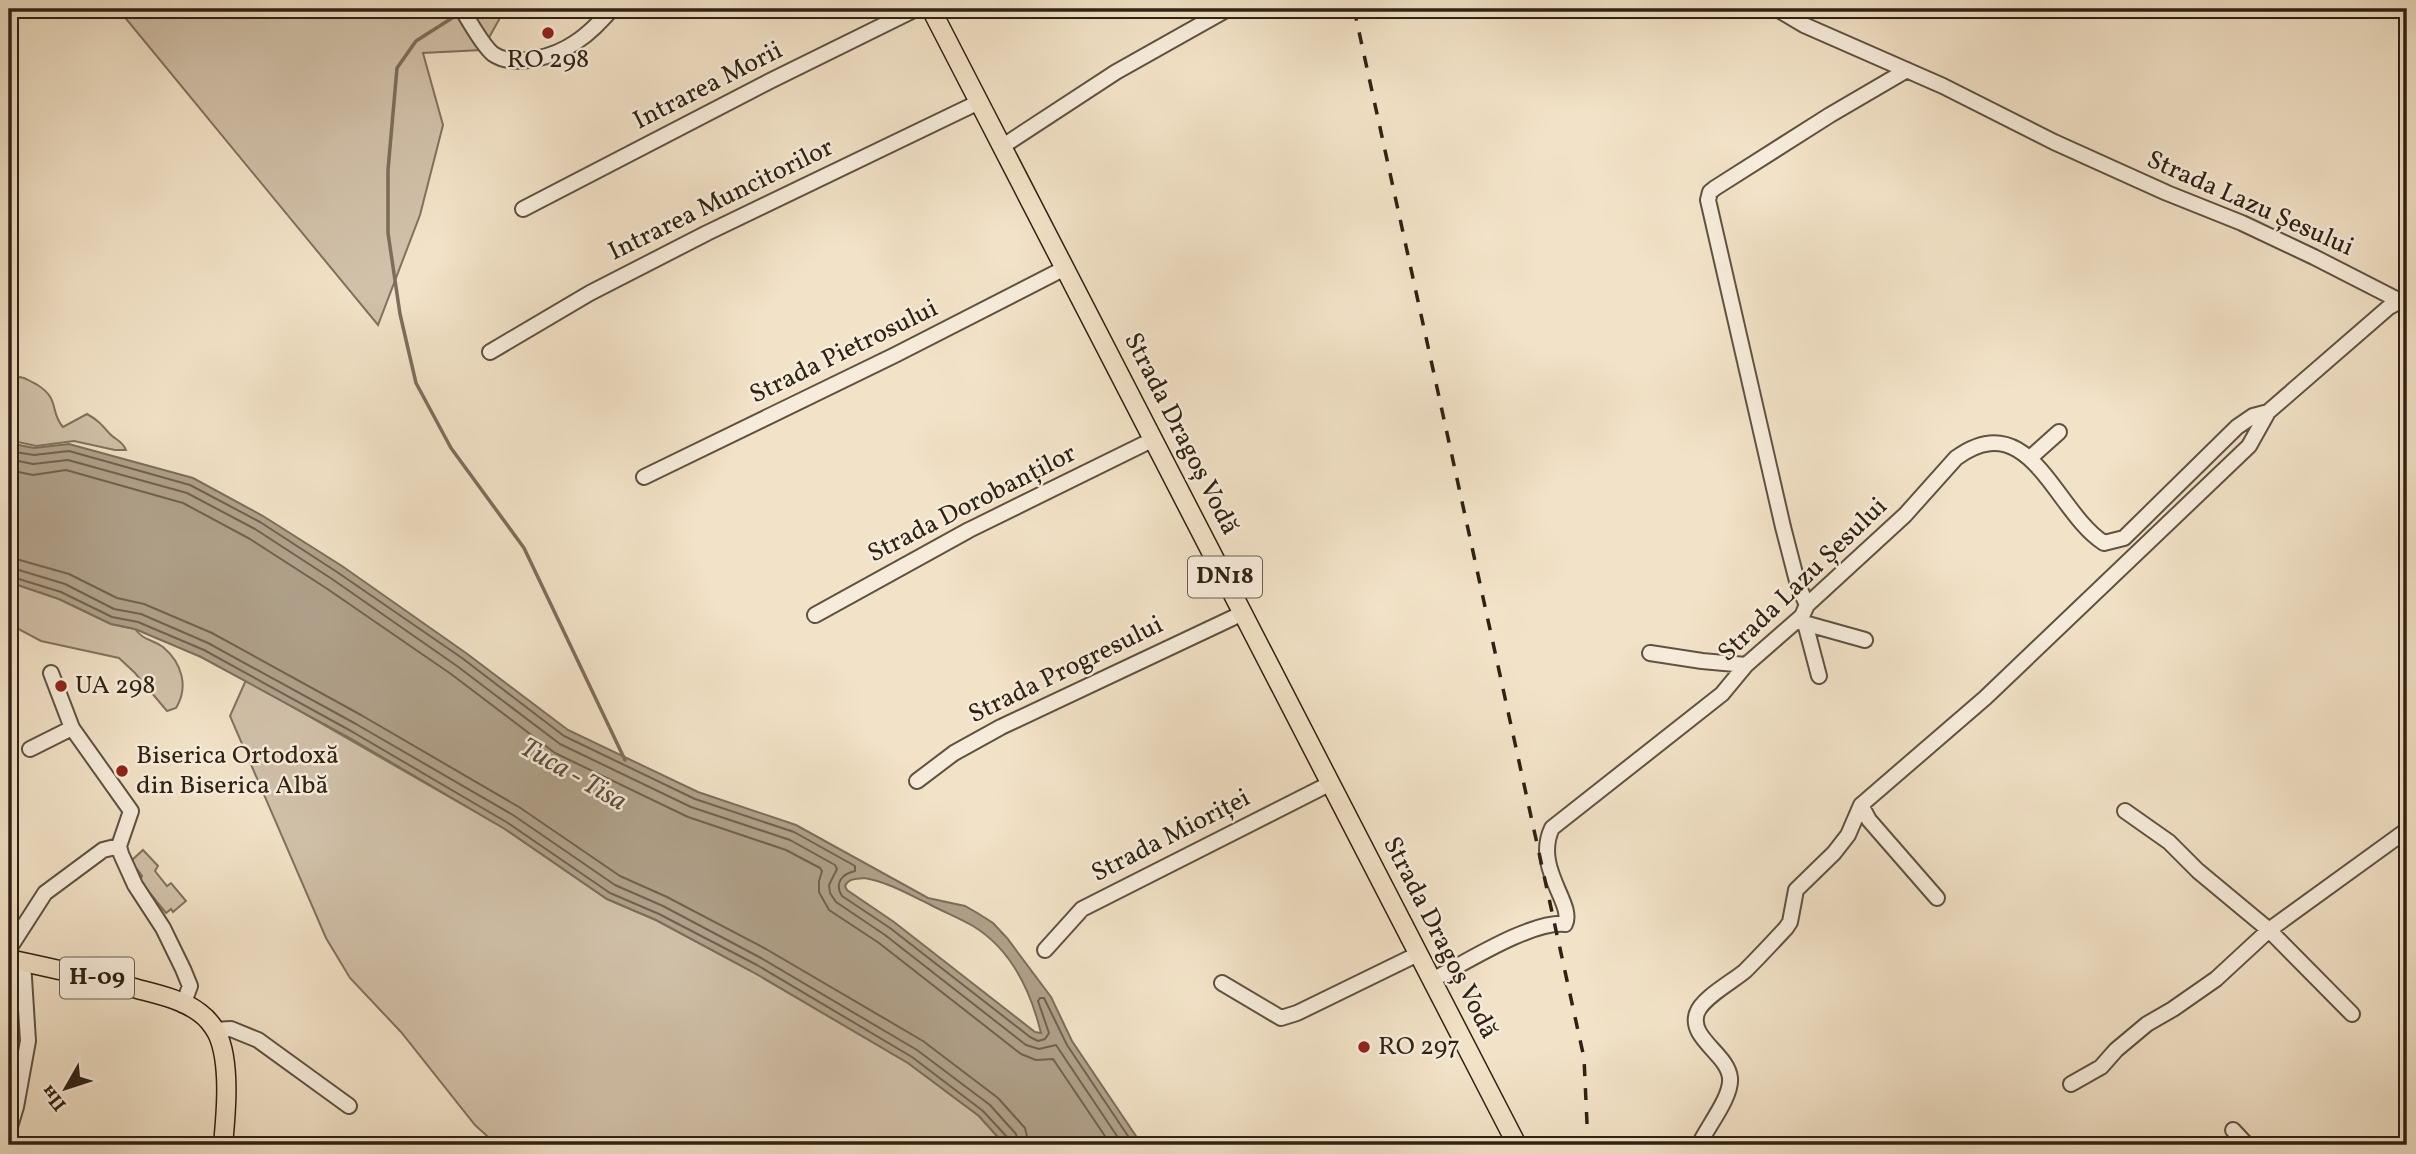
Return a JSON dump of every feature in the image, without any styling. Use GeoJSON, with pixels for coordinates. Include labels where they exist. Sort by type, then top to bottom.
{"type":"FeatureCollection","features":[{"type":"Feature","properties":{"kind":"main road","name":"Strada Dragoș Vodă"},"geometry":{"type":"LineString","coordinates":[[931,9],[1517,1145]]}},
{"type":"Feature","properties":{"kind":"main road","name":"Н-09"},"geometry":{"type":"LineString","coordinates":[[16,960],[76,972],[165,997],[198,1011],[214,1030]]}},
{"type":"Feature","properties":{"kind":"main road"},"geometry":{"type":"LineString","coordinates":[[214,1030],[224,1061],[226,1114],[223,1145]]}},
{"type":"Feature","properties":{"kind":"street"},"geometry":{"type":"LineString","coordinates":[[464,12],[491,52],[503,60],[517,61],[565,49],[597,26],[612,9]]}},
{"type":"Feature","properties":{"kind":"street","name":"Intrarea Morii"},"geometry":{"type":"LineString","coordinates":[[523,209],[916,9]]}},
{"type":"Feature","properties":{"kind":"street"},"geometry":{"type":"LineString","coordinates":[[1003,146],[1116,72],[1228,9]]}},
{"type":"Feature","properties":{"kind":"street","name":"Strada Lazu Șesului"},"geometry":{"type":"LineString","coordinates":[[1777,9],[1804,25],[1907,70],[2054,142],[2405,300]]}},
{"type":"Feature","properties":{"kind":"street"},"geometry":{"type":"LineString","coordinates":[[1807,605],[1798,585],[1786,539],[1708,200],[1710,192],[1715,188],[1829,115],[1907,70]]}},
{"type":"Feature","properties":{"kind":"street","name":"Intrarea Muncitorilor"},"geometry":{"type":"LineString","coordinates":[[490,352],[590,293],[707,233],[979,102]]}},
{"type":"Feature","properties":{"kind":"street","name":"Strada Pietrosului"},"geometry":{"type":"LineString","coordinates":[[644,477],[895,355],[1065,268]]}},
{"type":"Feature","properties":{"kind":"street","name":"Strada Lazu Șesului"},"geometry":{"type":"LineString","coordinates":[[1699,1145],[1726,1095],[1730,1078],[1725,1063],[1700,1034],[1696,1022],[1697,1012],[1744,972],[1786,928],[1790,922],[1796,890],[1834,853],[1848,835],[1861,805],[1985,698],[2249,446],[2268,412],[2389,307],[2405,300]]}},
{"type":"Feature","properties":{"kind":"street","name":"Strada Lazu Șesului"},"geometry":{"type":"LineString","coordinates":[[1432,980],[1529,931],[1565,924],[1568,916],[1550,872],[1545,851],[1552,828],[1723,694],[1746,665],[1801,622],[1807,605],[1905,515],[1965,451],[1992,443],[2007,445],[2030,458],[2088,530],[2104,542],[2114,542],[2129,534],[2237,427],[2253,416],[2268,412]]}},
{"type":"Feature","properties":{"kind":"street"},"geometry":{"type":"LineString","coordinates":[[2030,458],[2059,432]]}},
{"type":"Feature","properties":{"kind":"street","name":"Strada Dorobanților"},"geometry":{"type":"LineString","coordinates":[[815,615],[969,530],[1154,439]]}},
{"type":"Feature","properties":{"kind":"street","name":"Strada Progresului"},"geometry":{"type":"LineString","coordinates":[[917,781],[954,753],[1001,727],[1243,613]]}},
{"type":"Feature","properties":{"kind":"street"},"geometry":{"type":"LineString","coordinates":[[1801,622],[1865,640]]}},
{"type":"Feature","properties":{"kind":"street"},"geometry":{"type":"LineString","coordinates":[[1801,622],[1819,676]]}},
{"type":"Feature","properties":{"kind":"street"},"geometry":{"type":"LineString","coordinates":[[1650,653],[1746,665]]}},
{"type":"Feature","properties":{"kind":"street"},"geometry":{"type":"LineString","coordinates":[[51,673],[72,728],[131,811],[119,846],[135,885],[163,928],[190,986],[183,1005]]}},
{"type":"Feature","properties":{"kind":"street"},"geometry":{"type":"LineString","coordinates":[[30,750],[72,728]]}},
{"type":"Feature","properties":{"kind":"street","name":"Strada Mioriței"},"geometry":{"type":"LineString","coordinates":[[1045,950],[1082,909],[1331,783]]}},
{"type":"Feature","properties":{"kind":"street"},"geometry":{"type":"LineString","coordinates":[[1861,805],[1869,820],[1937,898]]}},
{"type":"Feature","properties":{"kind":"street"},"geometry":{"type":"LineString","coordinates":[[2125,811],[2169,842],[2198,871],[2269,930],[2352,1014]]}},
{"type":"Feature","properties":{"kind":"street"},"geometry":{"type":"LineString","coordinates":[[2071,1084],[2101,1067],[2116,1050],[2147,1024],[2216,979],[2269,930],[2407,830]]}},
{"type":"Feature","properties":{"kind":"street"},"geometry":{"type":"LineString","coordinates":[[9,949],[45,893],[103,850],[119,846]]}},
{"type":"Feature","properties":{"kind":"street"},"geometry":{"type":"LineString","coordinates":[[1223,983],[1281,1018],[1297,1013],[1418,954]]}},
{"type":"Feature","properties":{"kind":"street"},"geometry":{"type":"LineString","coordinates":[[9,1130],[28,1041],[16,960]]}},
{"type":"Feature","properties":{"kind":"street"},"geometry":{"type":"LineString","coordinates":[[214,1030],[231,1029],[258,1040],[349,1107]]}},
{"type":"Feature","properties":{"kind":"street"},"geometry":{"type":"LineString","coordinates":[[2233,1130],[2247,1145]]}},
{"type":"Feature","properties":{"kind":"shaded area"},"geometry":{"type":"Polygon","coordinates":[[[118,9],[505,9],[482,50],[423,53],[443,125],[420,215],[378,325],[118,9]]]}},
{"type":"Feature","properties":{"kind":"shaded area"},"geometry":{"type":"Polygon","coordinates":[[[20,377],[44,389],[52,400],[56,416],[63,427],[87,414],[126,450],[74,441],[36,446],[9,440],[9,382],[20,377]]]}},
{"type":"Feature","properties":{"kind":"shaded area"},"geometry":{"type":"Polygon","coordinates":[[[9,582],[59,599],[111,624],[135,629],[142,636],[163,647],[175,660],[182,676],[182,692],[176,708],[167,711],[119,658],[41,641],[9,624],[9,582]]]}},
{"type":"Feature","properties":{"kind":"shaded area"},"geometry":{"type":"Polygon","coordinates":[[[246,680],[505,829],[607,899],[656,920],[753,972],[908,1063],[979,1116],[1005,1145],[497,1145],[475,1125],[401,1032],[350,978],[326,938],[230,716],[246,680]]]}},
{"type":"Feature","properties":{"kind":"shaded area"},"geometry":{"type":"Polygon","coordinates":[[[143,850],[158,866],[155,871],[167,886],[171,883],[186,901],[173,912],[171,909],[166,913],[140,881],[142,876],[131,861],[143,850]]]}},
{"type":"Feature","properties":{"kind":"water","name":"Тиса - Tisa"},"geometry":{"type":"Polygon","coordinates":[[[9,443],[34,448],[69,444],[193,478],[263,516],[342,566],[466,653],[568,730],[698,792],[796,825],[928,898],[965,906],[993,923],[1051,997],[1072,1041],[1142,1145],[1005,1145],[979,1116],[908,1063],[753,972],[656,920],[607,899],[505,829],[348,737],[201,657],[135,629],[111,624],[59,599],[9,582],[9,443]],[[853,879],[845,886],[1035,1032],[1041,1033],[1018,973],[1009,959],[986,936],[968,923],[906,892],[873,880],[853,879]]]}},
{"type":"Feature","properties":{"kind":"waterway"},"geometry":{"type":"LineString","coordinates":[[460,13],[416,41],[397,68],[388,170],[388,233],[400,314],[416,383],[451,448],[524,548],[625,760]]}},
{"type":"Feature","properties":{"kind":"railway"},"geometry":{"type":"LineString","coordinates":[[1354,9],[1584,1058],[1588,1145]]}},
{"type":"Feature","properties":{"kind":"place","name":"RO 298"},"geometry":{"type":"Point","coordinates":[548,33]}},
{"type":"Feature","properties":{"kind":"place","name":"UA 298"},"geometry":{"type":"Point","coordinates":[61,686]}},
{"type":"Feature","properties":{"kind":"place","name":"Biserica Ortodoxă din Biserica Albă"},"geometry":{"type":"Point","coordinates":[122,771]}},
{"type":"Feature","properties":{"kind":"place","name":"RO 297"},"geometry":{"type":"Point","coordinates":[1364,1047]}}]}
